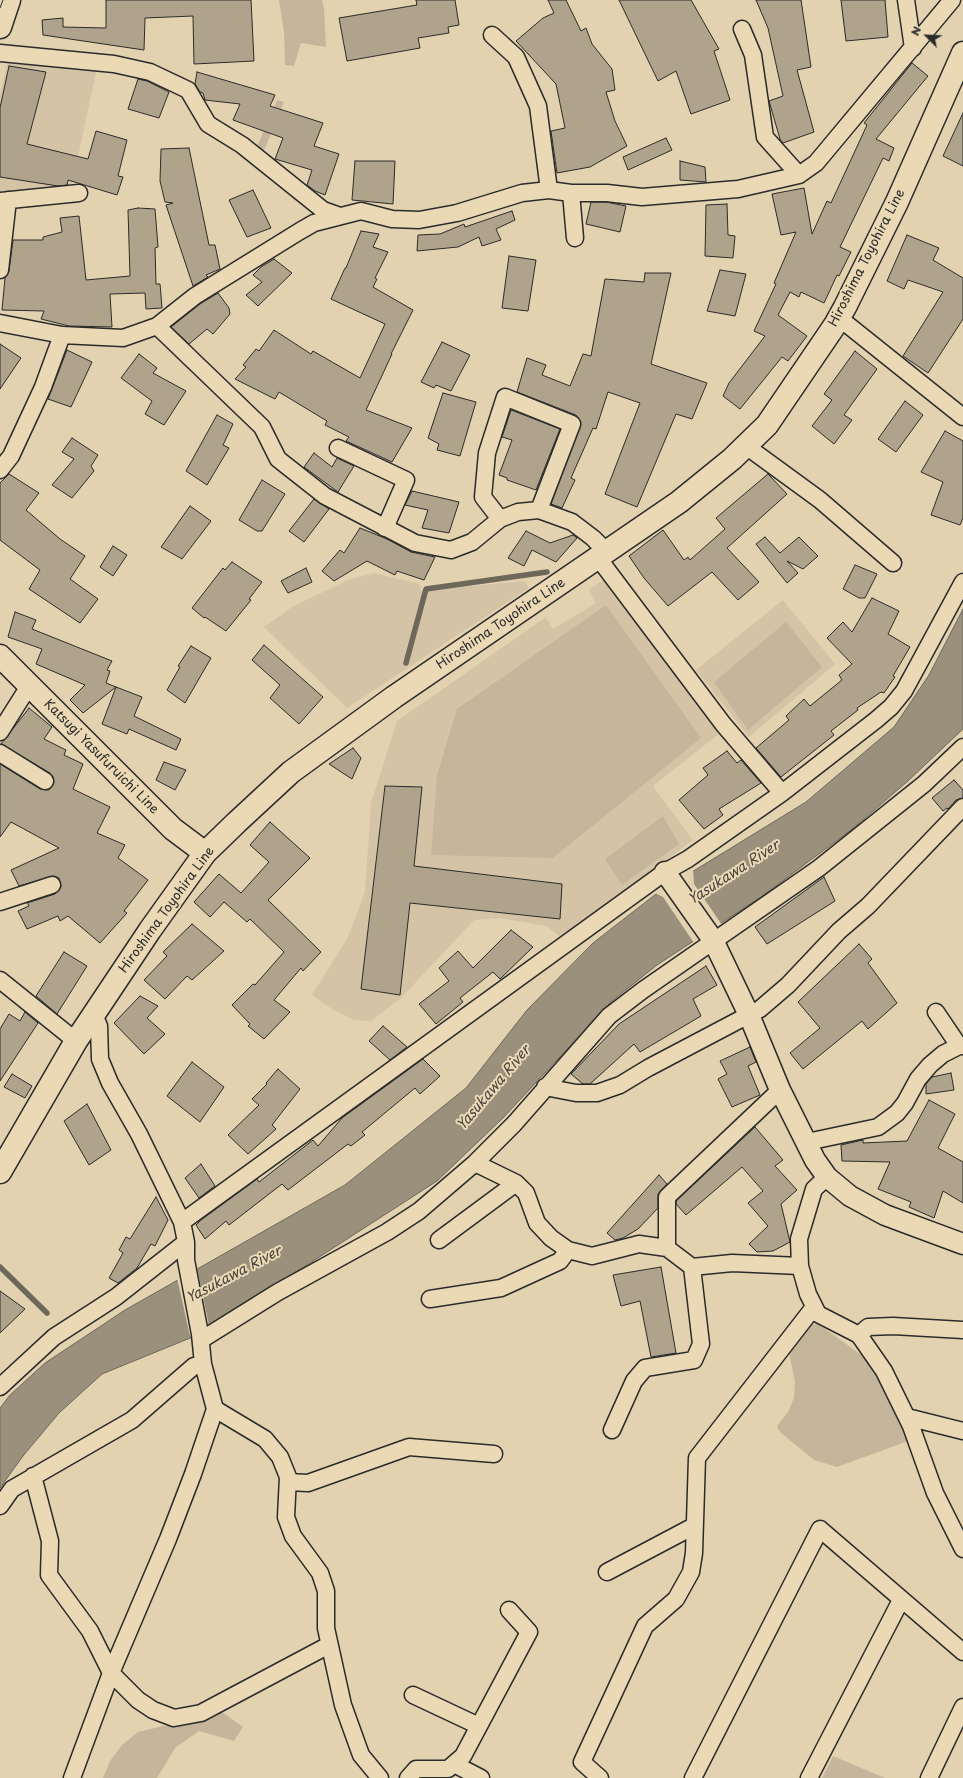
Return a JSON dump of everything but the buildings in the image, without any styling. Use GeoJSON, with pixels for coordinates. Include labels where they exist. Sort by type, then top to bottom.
{"type":"FeatureCollection","features":[{"type":"Feature","properties":{"kind":"main road"},"geometry":{"type":"LineString","coordinates":[[0,27],[10,0]]}},
{"type":"Feature","properties":{"kind":"main road","name":"Hiroshima Toyohira Line"},"geometry":{"type":"LineString","coordinates":[[0,1172],[76,1042],[154,924],[205,853],[291,772],[400,693],[600,558],[679,502],[746,446],[767,425],[831,331],[845,307],[897,202],[963,53]]}},
{"type":"Feature","properties":{"kind":"main road","name":"Katsugi Yasufuruichi Line"},"geometry":{"type":"LineString","coordinates":[[0,656],[173,829],[205,853]]}},
{"type":"Feature","properties":{"kind":"street"},"geometry":{"type":"LineString","coordinates":[[906,0],[913,48]]}},
{"type":"Feature","properties":{"kind":"street"},"geometry":{"type":"LineString","coordinates":[[0,323],[62,335],[123,338],[157,326],[195,296],[314,223],[361,211],[392,219],[419,220],[457,213],[522,193],[549,190],[571,193],[607,193],[642,197],[738,189],[799,175],[816,163],[952,0]]}},
{"type":"Feature","properties":{"kind":"street"},"geometry":{"type":"LineString","coordinates":[[742,29],[753,55],[765,137],[799,175]]}},
{"type":"Feature","properties":{"kind":"street"},"geometry":{"type":"LineString","coordinates":[[492,35],[516,56],[538,106],[549,190]]}},
{"type":"Feature","properties":{"kind":"street"},"geometry":{"type":"LineString","coordinates":[[0,53],[114,64],[150,72],[188,90],[208,124],[242,145],[323,210],[340,216]]}},
{"type":"Feature","properties":{"kind":"street"},"geometry":{"type":"LineString","coordinates":[[0,270],[4,201],[79,193]]}},
{"type":"Feature","properties":{"kind":"street"},"geometry":{"type":"LineString","coordinates":[[571,193],[575,238]]}},
{"type":"Feature","properties":{"kind":"street"},"geometry":{"type":"LineString","coordinates":[[848,325],[963,417]]}},
{"type":"Feature","properties":{"kind":"street"},"geometry":{"type":"LineString","coordinates":[[157,326],[262,427],[278,459],[325,496],[415,543],[451,550],[472,542],[500,519],[518,512],[539,510],[572,522],[600,545],[600,558],[605,567],[723,724],[782,792]]}},
{"type":"Feature","properties":{"kind":"street"},"geometry":{"type":"LineString","coordinates":[[0,470],[11,456],[43,387],[62,335]]}},
{"type":"Feature","properties":{"kind":"street"},"geometry":{"type":"LineString","coordinates":[[500,519],[483,497],[487,453],[505,397],[572,424],[539,510]]}},
{"type":"Feature","properties":{"kind":"street"},"geometry":{"type":"LineString","coordinates":[[746,446],[820,500],[893,563]]}},
{"type":"Feature","properties":{"kind":"street"},"geometry":{"type":"LineString","coordinates":[[338,448],[406,480],[385,528]]}},
{"type":"Feature","properties":{"kind":"street"},"geometry":{"type":"LineString","coordinates":[[182,1222],[670,878],[688,859],[782,792],[891,707],[904,691],[963,582]]}},
{"type":"Feature","properties":{"kind":"street"},"geometry":{"type":"LineString","coordinates":[[0,732],[29,686]]}},
{"type":"Feature","properties":{"kind":"street"},"geometry":{"type":"LineString","coordinates":[[200,1337],[387,1232],[419,1211],[475,1163],[514,1124],[609,1016],[713,940],[819,868],[924,784],[963,747]]}},
{"type":"Feature","properties":{"kind":"street"},"geometry":{"type":"LineString","coordinates":[[0,753],[45,781]]}},
{"type":"Feature","properties":{"kind":"street"},"geometry":{"type":"LineString","coordinates":[[545,1087],[576,1093],[598,1093],[620,1085],[648,1068],[760,1009],[788,986],[839,931],[868,906],[918,855],[945,824],[963,807]]}},
{"type":"Feature","properties":{"kind":"street"},"geometry":{"type":"LineString","coordinates":[[670,878],[713,940],[749,1015],[780,1090],[815,1160],[827,1177],[850,1196],[885,1214],[963,1244]]}},
{"type":"Feature","properties":{"kind":"street"},"geometry":{"type":"LineString","coordinates":[[0,902],[52,885]]}},
{"type":"Feature","properties":{"kind":"street"},"geometry":{"type":"LineString","coordinates":[[0,980],[76,1042]]}},
{"type":"Feature","properties":{"kind":"street"},"geometry":{"type":"LineString","coordinates":[[807,1142],[878,1127],[888,1121],[905,1103],[918,1079],[930,1065],[943,1054],[961,1046],[936,1012]]}},
{"type":"Feature","properties":{"kind":"street"},"geometry":{"type":"LineString","coordinates":[[72,1778],[111,1673],[168,1539],[193,1474],[215,1409],[203,1364],[200,1337],[186,1260],[186,1242],[182,1222],[140,1134],[110,1083],[100,1059],[99,1026],[94,1015]]}},
{"type":"Feature","properties":{"kind":"street"},"geometry":{"type":"LineString","coordinates":[[667,1248],[667,1197],[780,1090]]}},
{"type":"Feature","properties":{"kind":"street"},"geometry":{"type":"LineString","coordinates":[[475,1163],[516,1183],[526,1193],[537,1223],[551,1238],[568,1250],[592,1256],[639,1244],[667,1248],[692,1267],[732,1263],[800,1266]]}},
{"type":"Feature","properties":{"kind":"street"},"geometry":{"type":"LineString","coordinates":[[827,1177],[814,1189],[799,1239],[800,1266],[808,1294],[818,1314],[859,1335],[884,1371],[907,1417],[934,1493],[963,1549]]}},
{"type":"Feature","properties":{"kind":"street"},"geometry":{"type":"LineString","coordinates":[[439,1240],[516,1183]]}},
{"type":"Feature","properties":{"kind":"street"},"geometry":{"type":"LineString","coordinates":[[0,1387],[54,1337],[116,1297],[186,1242]]}},
{"type":"Feature","properties":{"kind":"street"},"geometry":{"type":"LineString","coordinates":[[430,1299],[501,1288],[560,1261],[568,1250]]}},
{"type":"Feature","properties":{"kind":"street"},"geometry":{"type":"LineString","coordinates":[[612,1430],[634,1381],[645,1368],[694,1360],[701,1344],[692,1267]]}},
{"type":"Feature","properties":{"kind":"street"},"geometry":{"type":"LineString","coordinates":[[600,1778],[582,1762],[645,1626],[676,1599],[690,1572],[694,1553],[697,1458],[814,1307]]}},
{"type":"Feature","properties":{"kind":"street"},"geometry":{"type":"LineString","coordinates":[[859,1335],[868,1327],[893,1326],[963,1330]]}},
{"type":"Feature","properties":{"kind":"street"},"geometry":{"type":"LineString","coordinates":[[0,1506],[12,1489],[132,1420],[194,1366],[203,1364]]}},
{"type":"Feature","properties":{"kind":"street"},"geometry":{"type":"LineString","coordinates":[[215,1409],[265,1439],[280,1456],[288,1477],[286,1517],[293,1536],[320,1573],[326,1591],[326,1628],[343,1705],[361,1755],[380,1778]]}},
{"type":"Feature","properties":{"kind":"street"},"geometry":{"type":"LineString","coordinates":[[907,1417],[963,1431]]}},
{"type":"Feature","properties":{"kind":"street"},"geometry":{"type":"LineString","coordinates":[[288,1482],[308,1482],[409,1447],[494,1454]]}},
{"type":"Feature","properties":{"kind":"street"},"geometry":{"type":"LineString","coordinates":[[33,1476],[50,1541],[49,1574],[90,1631],[111,1673],[138,1700],[153,1710],[174,1718],[201,1713],[329,1644]]}},
{"type":"Feature","properties":{"kind":"street"},"geometry":{"type":"LineString","coordinates":[[607,1572],[694,1526]]}},
{"type":"Feature","properties":{"kind":"street"},"geometry":{"type":"LineString","coordinates":[[693,1778],[820,1529],[963,1652]]}},
{"type":"Feature","properties":{"kind":"street"},"geometry":{"type":"LineString","coordinates":[[809,1778],[901,1600]]}},
{"type":"Feature","properties":{"kind":"street"},"geometry":{"type":"LineString","coordinates":[[408,1778],[416,1769],[448,1770],[463,1756],[529,1632],[509,1610]]}},
{"type":"Feature","properties":{"kind":"street"},"geometry":{"type":"LineString","coordinates":[[413,1695],[479,1726]]}},
{"type":"Feature","properties":{"kind":"street"},"geometry":{"type":"LineString","coordinates":[[929,1778],[963,1707]]}},
{"type":"Feature","properties":{"kind":"street"},"geometry":{"type":"LineString","coordinates":[[454,1764],[481,1778]]}},
{"type":"Feature","properties":{"kind":"shaded area"},"geometry":{"type":"Polygon","coordinates":[[[279,0],[322,0],[324,9],[326,47],[301,43],[294,66],[285,65],[284,32],[279,0]]]}},
{"type":"Feature","properties":{"kind":"shaded area"},"geometry":{"type":"Polygon","coordinates":[[[8,59],[97,68],[71,189],[0,193],[0,95],[8,59]]]}},
{"type":"Feature","properties":{"kind":"shaded area"},"geometry":{"type":"Polygon","coordinates":[[[277,100],[284,102],[263,153],[256,149],[277,100]]]}},
{"type":"Feature","properties":{"kind":"shaded area"},"geometry":{"type":"Polygon","coordinates":[[[374,573],[420,584],[421,591],[524,581],[529,588],[347,708],[264,627],[292,607],[348,580],[374,573]]]}},
{"type":"Feature","properties":{"kind":"shaded area"},"geometry":{"type":"Polygon","coordinates":[[[605,579],[720,733],[653,786],[693,840],[562,938],[546,926],[500,918],[474,920],[401,998],[371,1021],[354,1020],[332,1009],[312,995],[347,939],[365,892],[371,803],[397,721],[546,617],[553,629],[596,603],[589,590],[605,579]]]}},
{"type":"Feature","properties":{"kind":"shaded area"},"geometry":{"type":"Polygon","coordinates":[[[783,600],[835,664],[749,737],[696,670],[783,600]]]}},
{"type":"Feature","properties":{"kind":"shaded area"},"geometry":{"type":"Polygon","coordinates":[[[606,605],[701,738],[553,858],[431,855],[437,775],[457,709],[606,605]]]}},
{"type":"Feature","properties":{"kind":"shaded area"},"geometry":{"type":"Polygon","coordinates":[[[786,622],[822,667],[748,730],[714,682],[786,622]]]}},
{"type":"Feature","properties":{"kind":"shaded area"},"geometry":{"type":"Polygon","coordinates":[[[663,816],[679,844],[622,885],[605,859],[663,816]]]}},
{"type":"Feature","properties":{"kind":"shaded area"},"geometry":{"type":"Polygon","coordinates":[[[818,1324],[863,1356],[876,1371],[894,1404],[908,1441],[837,1467],[814,1460],[780,1432],[777,1426],[788,1412],[794,1398],[795,1382],[789,1353],[809,1325],[818,1324]]]}},
{"type":"Feature","properties":{"kind":"shaded area"},"geometry":{"type":"Polygon","coordinates":[[[222,1712],[243,1727],[234,1741],[199,1731],[175,1748],[157,1778],[103,1778],[110,1761],[122,1745],[138,1732],[222,1712]]]}},
{"type":"Feature","properties":{"kind":"shaded area"},"geometry":{"type":"Polygon","coordinates":[[[833,1756],[885,1778],[822,1778],[833,1756]]]}},
{"type":"Feature","properties":{"kind":"water","name":"Yasukawa River"},"geometry":{"type":"Polygon","coordinates":[[[963,609],[963,729],[908,781],[851,830],[761,897],[657,965],[612,1001],[503,1118],[437,1181],[200,1334],[102,1374],[59,1413],[23,1456],[0,1488],[0,1408],[10,1395],[45,1363],[125,1310],[345,1185],[466,1088],[527,1010],[593,943],[656,894],[806,802],[894,727],[929,675],[963,609]]]}},
{"type":"Feature","properties":{"kind":"pier"},"geometry":{"type":"Polygon","coordinates":[[[693,869],[694,884],[722,925],[694,943],[663,897],[655,893],[693,869]]]}},
{"type":"Feature","properties":{"kind":"pier"},"geometry":{"type":"Polygon","coordinates":[[[197,1267],[209,1326],[190,1336],[177,1278],[197,1267]]]}},
{"type":"Feature","properties":{"kind":"waterway"},"geometry":{"type":"LineString","coordinates":[[406,663],[426,589],[547,572]]}},
{"type":"Feature","properties":{"kind":"waterway"},"geometry":{"type":"LineString","coordinates":[[0,1267],[47,1313]]}},
{"type":"Feature","properties":{"kind":"tram line"},"geometry":{"type":"LineString","coordinates":[[0,8],[3,0]]}}]}
